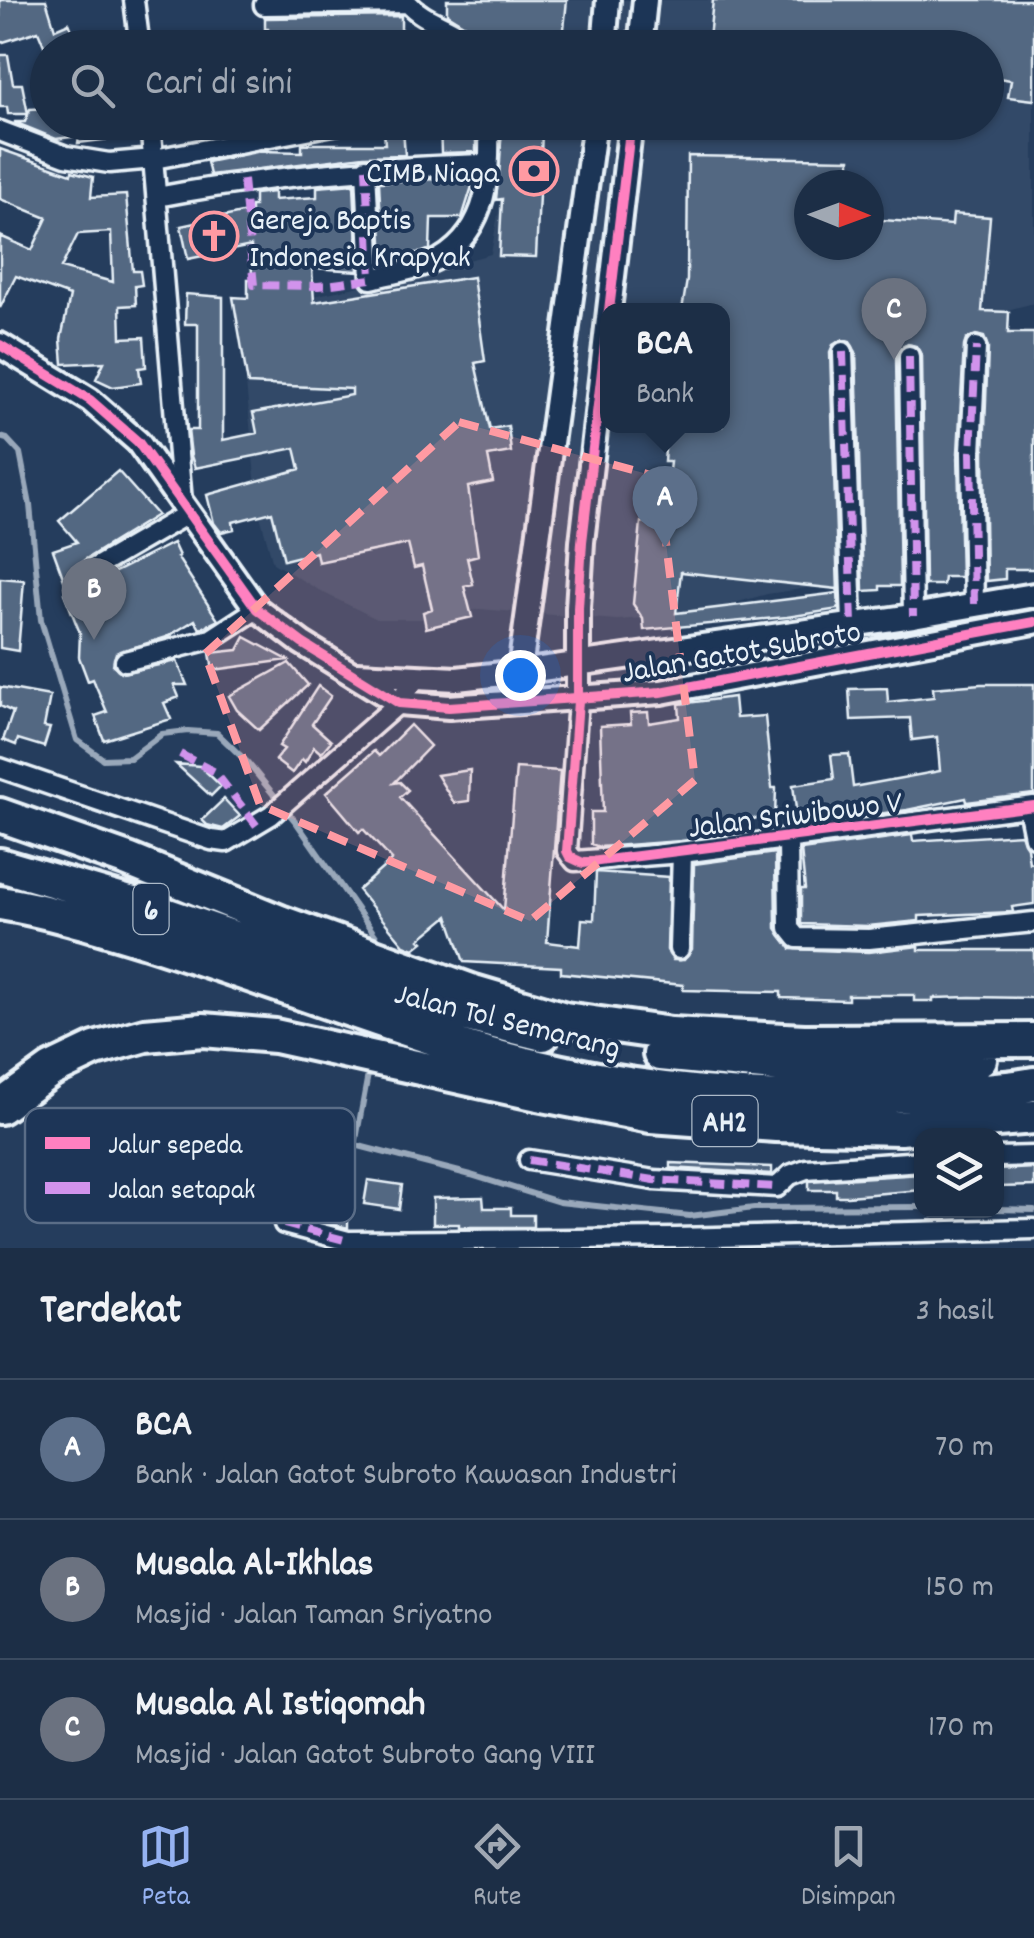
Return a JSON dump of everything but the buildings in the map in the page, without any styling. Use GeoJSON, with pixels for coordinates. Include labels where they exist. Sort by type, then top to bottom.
{"type":"FeatureCollection","features":[{"type":"Feature","properties":{"kind":"highway"},"geometry":{"type":"LineString","coordinates":[[0,815],[128,860],[280,922],[474,992],[565,1019],[671,1034],[804,1041],[1034,1040]]}},
{"type":"Feature","properties":{"kind":"highway","name":"Jalan Tol Semarang"},"geometry":{"type":"LineString","coordinates":[[0,865],[147,908],[430,1038],[553,1072],[662,1090],[790,1098],[905,1096],[1034,1084]]}},
{"type":"Feature","properties":{"kind":"highway","name":"Jalan Tol Semarang"},"geometry":{"type":"LineString","coordinates":[[0,903],[296,976]]}},
{"type":"Feature","properties":{"kind":"highway","name":"AH2"},"geometry":{"type":"LineString","coordinates":[[0,1107],[50,1070],[95,1049],[145,1035],[204,1030],[275,1036],[430,1038],[651,1116],[776,1126],[900,1128],[1034,1117]]}},
{"type":"Feature","properties":{"kind":"highway","name":"Jalan Tol Semarang"},"geometry":{"type":"LineString","coordinates":[[430,1038],[555,1037],[664,1055],[794,1067],[891,1068],[1034,1052]]}},
{"type":"Feature","properties":{"kind":"street"},"geometry":{"type":"LineString","coordinates":[[134,0],[138,30]]}},
{"type":"Feature","properties":{"kind":"street"},"geometry":{"type":"LineString","coordinates":[[606,30],[608,0]]}},
{"type":"Feature","properties":{"kind":"street"},"geometry":{"type":"LineString","coordinates":[[642,30],[645,0]]}},
{"type":"Feature","properties":{"kind":"street"},"geometry":{"type":"LineString","coordinates":[[264,5],[408,2],[424,18],[449,30]]}},
{"type":"Feature","properties":{"kind":"street"},"geometry":{"type":"LineString","coordinates":[[0,130],[90,162],[154,159],[255,140]]}},
{"type":"Feature","properties":{"kind":"street"},"geometry":{"type":"LineString","coordinates":[[91,570],[185,508],[152,140]]}},
{"type":"Feature","properties":{"kind":"street"},"geometry":{"type":"LineString","coordinates":[[366,168],[371,279],[439,259],[471,227],[488,191],[489,140]]}},
{"type":"Feature","properties":{"kind":"street"},"geometry":{"type":"LineString","coordinates":[[515,703],[592,140]]}},
{"type":"Feature","properties":{"kind":"street"},"geometry":{"type":"LineString","coordinates":[[610,303],[629,140]]}},
{"type":"Feature","properties":{"kind":"street"},"geometry":{"type":"LineString","coordinates":[[157,197],[243,180],[366,168],[480,164]]}},
{"type":"Feature","properties":{"kind":"street","name":"Jalan Gatot Subroto"},"geometry":{"type":"LineString","coordinates":[[0,345],[90,400],[138,442],[257,610],[399,703],[450,707],[661,692],[1034,622]]}},
{"type":"Feature","properties":{"kind":"street"},"geometry":{"type":"LineString","coordinates":[[974,604],[972,453],[976,347]]}},
{"type":"Feature","properties":{"kind":"street"},"geometry":{"type":"LineString","coordinates":[[843,352],[852,624]]}},
{"type":"Feature","properties":{"kind":"street"},"geometry":{"type":"LineString","coordinates":[[909,356],[913,616]]}},
{"type":"Feature","properties":{"kind":"street"},"geometry":{"type":"LineString","coordinates":[[578,700],[578,608],[600,387]]}},
{"type":"Feature","properties":{"kind":"street","name":"Jalan Gatot Subroto"},"geometry":{"type":"LineString","coordinates":[[354,674],[456,679],[520,672],[1034,595]]}},
{"type":"Feature","properties":{"kind":"street"},"geometry":{"type":"LineString","coordinates":[[124,661],[211,639],[257,610]]}},
{"type":"Feature","properties":{"kind":"street"},"geometry":{"type":"LineString","coordinates":[[0,768],[226,842],[271,815],[399,703],[416,678]]}},
{"type":"Feature","properties":{"kind":"street","name":"Jalan Sriwibowo V"},"geometry":{"type":"LineString","coordinates":[[578,700],[568,850],[574,861],[682,852],[1031,806]]}},
{"type":"Feature","properties":{"kind":"street"},"geometry":{"type":"LineString","coordinates":[[1031,806],[1034,837]]}},
{"type":"Feature","properties":{"kind":"street"},"geometry":{"type":"LineString","coordinates":[[788,839],[789,928],[797,938],[870,939],[1034,922]]}},
{"type":"Feature","properties":{"kind":"street"},"geometry":{"type":"LineString","coordinates":[[679,948],[682,852]]}},
{"type":"Feature","properties":{"kind":"street"},"geometry":{"type":"LineString","coordinates":[[1004,1158],[1034,1156]]}},
{"type":"Feature","properties":{"kind":"street"},"geometry":{"type":"LineString","coordinates":[[530,1160],[654,1180],[777,1187],[790,1176],[822,1166],[914,1161]]}},
{"type":"Feature","properties":{"kind":"street"},"geometry":{"type":"LineString","coordinates":[[284,1224],[347,1245],[959,1239],[1034,1229]]}},
{"type":"Feature","properties":{"kind":"highlighted area"},"geometry":{"type":"Polygon","coordinates":[[[459,422],[658,477],[695,780],[530,921],[260,805],[205,654],[459,422]]]}},
{"type":"Feature","properties":{"kind":"shaded area"},"geometry":{"type":"Polygon","coordinates":[[[478,0],[1034,0],[1034,303],[916,334],[839,323],[829,393],[814,587],[767,594],[696,614],[617,620],[479,609],[438,619],[377,619],[273,563],[258,508],[246,383],[247,310],[413,275],[491,254],[501,198],[497,140],[1004,140],[1004,30],[475,30],[478,0]]]}},
{"type":"Feature","properties":{"kind":"waterway"},"geometry":{"type":"LineString","coordinates":[[0,437],[20,453],[30,505],[41,620],[77,740],[103,759],[130,758],[162,734],[217,733],[247,762],[296,822],[382,945]]}},
{"type":"Feature","properties":{"kind":"waterway"},"geometry":{"type":"LineString","coordinates":[[369,1069],[355,1145],[559,1202],[690,1216],[754,1208],[914,1207]]}},
{"type":"Feature","properties":{"kind":"waterway"},"geometry":{"type":"LineString","coordinates":[[1004,1209],[1034,1210]]}},
{"type":"Feature","properties":{"kind":"marked path"},"geometry":{"type":"LineString","coordinates":[[243,180],[254,285],[318,286],[371,279],[366,168]]}},
{"type":"Feature","properties":{"kind":"marked path"},"geometry":{"type":"LineString","coordinates":[[974,604],[971,453],[976,347]]}},
{"type":"Feature","properties":{"kind":"marked path"},"geometry":{"type":"LineString","coordinates":[[843,352],[852,624]]}},
{"type":"Feature","properties":{"kind":"marked path"},"geometry":{"type":"LineString","coordinates":[[909,356],[913,616]]}},
{"type":"Feature","properties":{"kind":"marked path"},"geometry":{"type":"LineString","coordinates":[[180,754],[215,772],[257,826]]}},
{"type":"Feature","properties":{"kind":"marked path"},"geometry":{"type":"LineString","coordinates":[[529,1160],[654,1180],[777,1187]]}},
{"type":"Feature","properties":{"kind":"marked path"},"geometry":{"type":"LineString","coordinates":[[284,1224],[348,1241]]}},
{"type":"Feature","properties":{"kind":"cycle path"},"geometry":{"type":"LineString","coordinates":[[610,303],[629,140]]}},
{"type":"Feature","properties":{"kind":"cycle path"},"geometry":{"type":"LineString","coordinates":[[0,345],[90,400],[138,442],[257,609],[302,643],[399,703],[449,707],[661,692],[1034,622]]}},
{"type":"Feature","properties":{"kind":"cycle path"},"geometry":{"type":"LineString","coordinates":[[600,388],[582,542],[578,701],[567,851],[570,857],[583,863],[1034,806]]}},
{"type":"Feature","properties":{"kind":"place","name":"CIMB Niaga"},"geometry":{"type":"Point","coordinates":[534,171]}},
{"type":"Feature","properties":{"kind":"place","name":"Gereja Baptis Indonesia Krapyak"},"geometry":{"type":"Point","coordinates":[214,236]}},
{"type":"Feature","properties":{"kind":"place","name":"Musala Al Istiqomah"},"geometry":{"type":"Point","coordinates":[894,360]}},
{"type":"Feature","properties":{"kind":"place","name":"BCA"},"geometry":{"type":"Point","coordinates":[665,548]}},
{"type":"Feature","properties":{"kind":"place","name":"Musala Al-Ikhlas"},"geometry":{"type":"Point","coordinates":[94,640]}}]}
